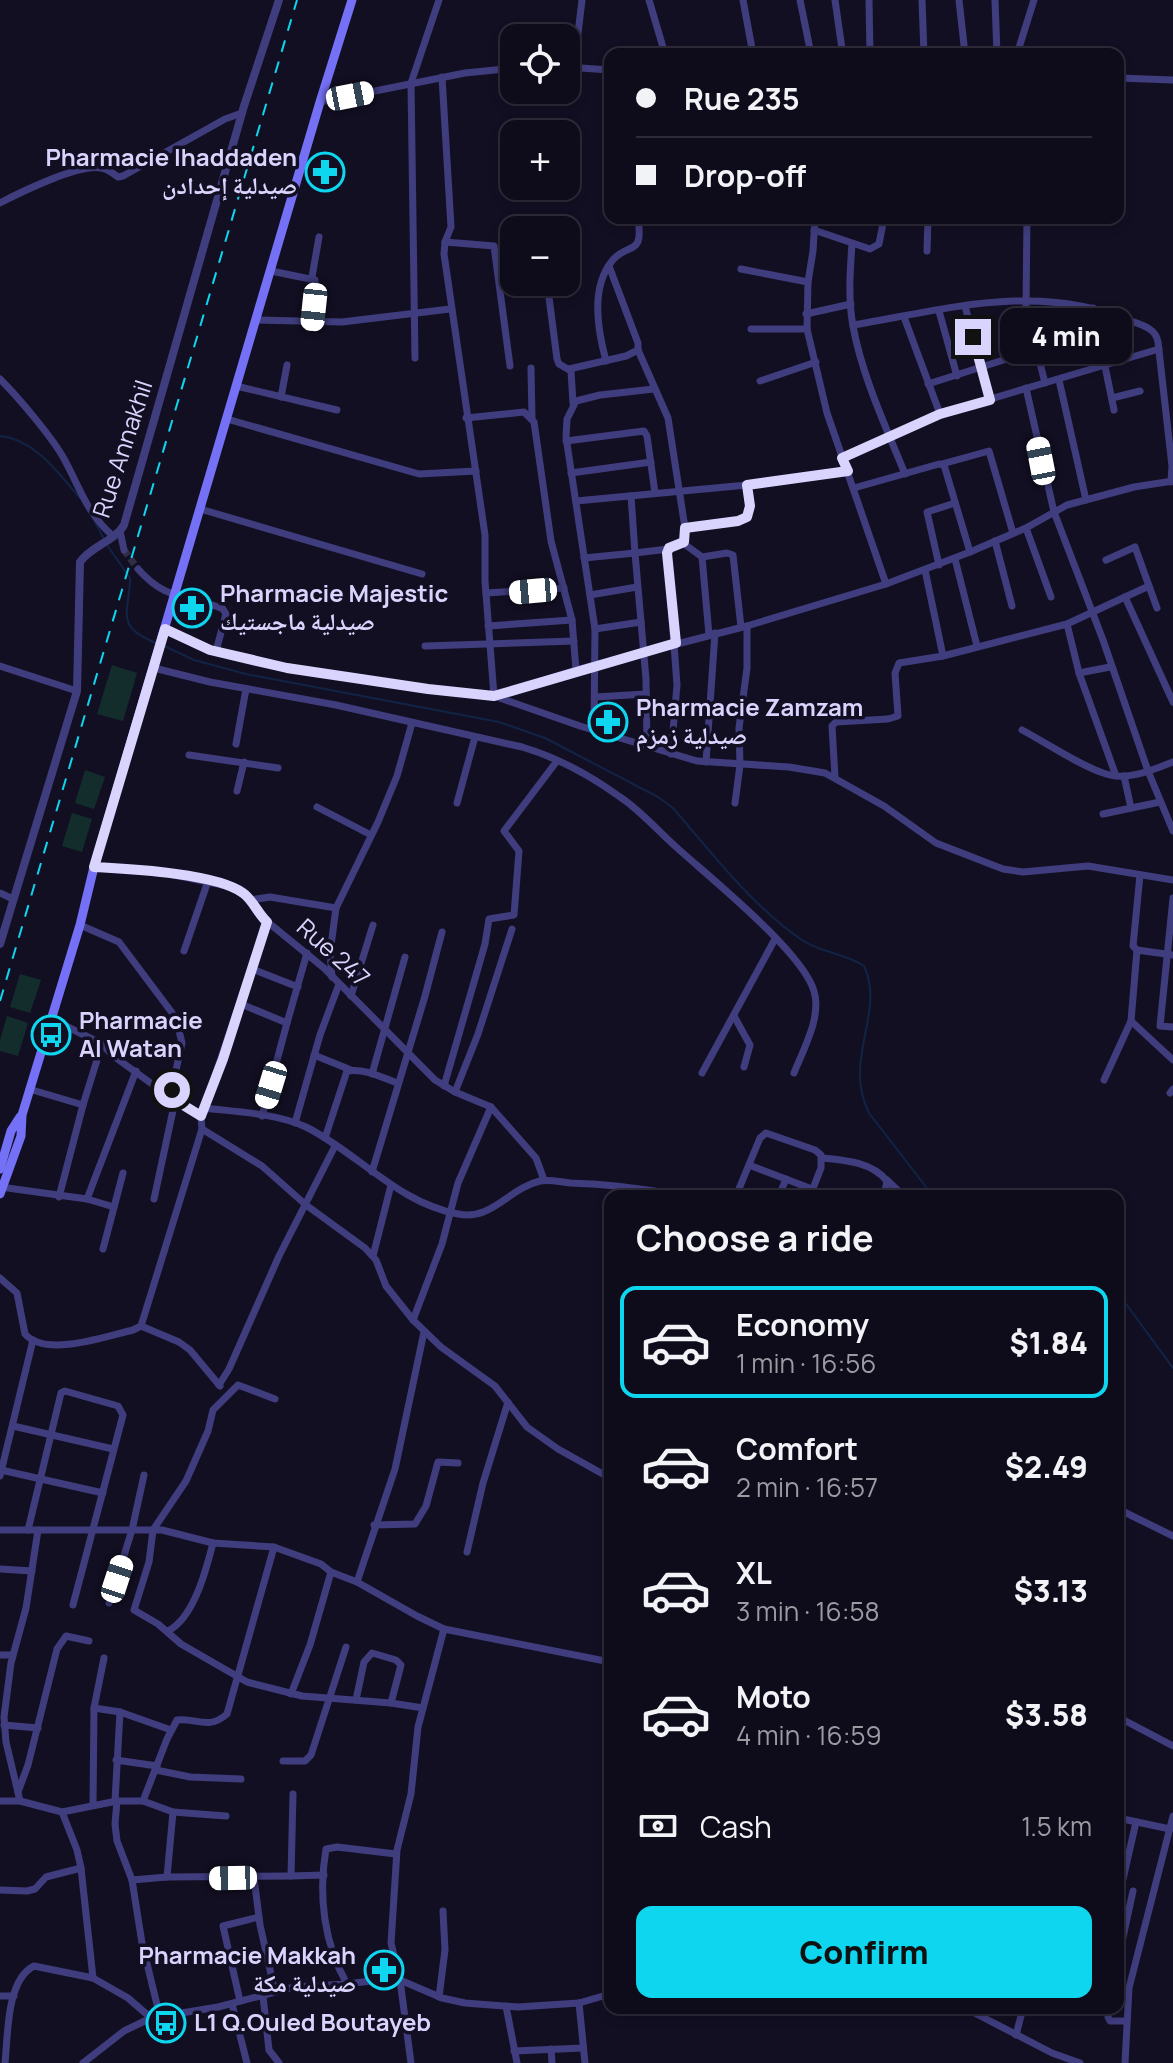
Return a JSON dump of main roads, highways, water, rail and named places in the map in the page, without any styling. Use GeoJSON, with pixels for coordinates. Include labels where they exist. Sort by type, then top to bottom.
{"type":"FeatureCollection","features":[{"type":"Feature","properties":{"kind":"main road"},"geometry":{"type":"LineString","coordinates":[[1,1190],[21,1136],[22,1115],[29,1089],[352,0]]}},
{"type":"Feature","properties":{"kind":"main road"},"geometry":{"type":"LineString","coordinates":[[0,1169],[11,1131],[22,1115]]}},
{"type":"Feature","properties":{"kind":"waterway"},"geometry":{"type":"LineString","coordinates":[[0,436],[35,451],[80,498]]}},
{"type":"Feature","properties":{"kind":"waterway"},"geometry":{"type":"LineString","coordinates":[[94,520],[104,539]]}},
{"type":"Feature","properties":{"kind":"waterway"},"geometry":{"type":"LineString","coordinates":[[107,545],[130,578],[129,624],[143,637],[156,643]]}},
{"type":"Feature","properties":{"kind":"waterway"},"geometry":{"type":"LineString","coordinates":[[162,645],[194,660],[246,674],[499,722],[545,738],[658,797],[673,808],[733,878],[784,926],[809,944],[864,966],[870,1001],[861,1055],[862,1093],[869,1113],[928,1190]]}},
{"type":"Feature","properties":{"kind":"waterway"},"geometry":{"type":"LineString","coordinates":[[1124,1301],[1173,1368]]}},
{"type":"Feature","properties":{"kind":"tunnel"},"geometry":{"type":"LineString","coordinates":[[124,550],[138,569]]}},
{"type":"Feature","properties":{"kind":"railway"},"geometry":{"type":"LineString","coordinates":[[0,1001],[297,0]]}},
{"type":"Feature","properties":{"kind":"place","name":"Pharmacie Ihaddaden صيدلية إحدادن"},"geometry":{"type":"Point","coordinates":[325,172]}},
{"type":"Feature","properties":{"kind":"place","name":"Pharmacie Majestic صيدلية ماجستيك"},"geometry":{"type":"Point","coordinates":[192,608]}},
{"type":"Feature","properties":{"kind":"place","name":"Pharmacie Zamzam صيدلية زمزم"},"geometry":{"type":"Point","coordinates":[608,722]}},
{"type":"Feature","properties":{"kind":"place","name":"Pharmacie Al Watan"},"geometry":{"type":"Point","coordinates":[51,1035]}},
{"type":"Feature","properties":{"kind":"place","name":"Pharmacie Makkah صيدلية مكة"},"geometry":{"type":"Point","coordinates":[384,1970]}},
{"type":"Feature","properties":{"kind":"place","name":"L1 Q.Ouled Boutayeb"},"geometry":{"type":"Point","coordinates":[166,2023]}}]}
